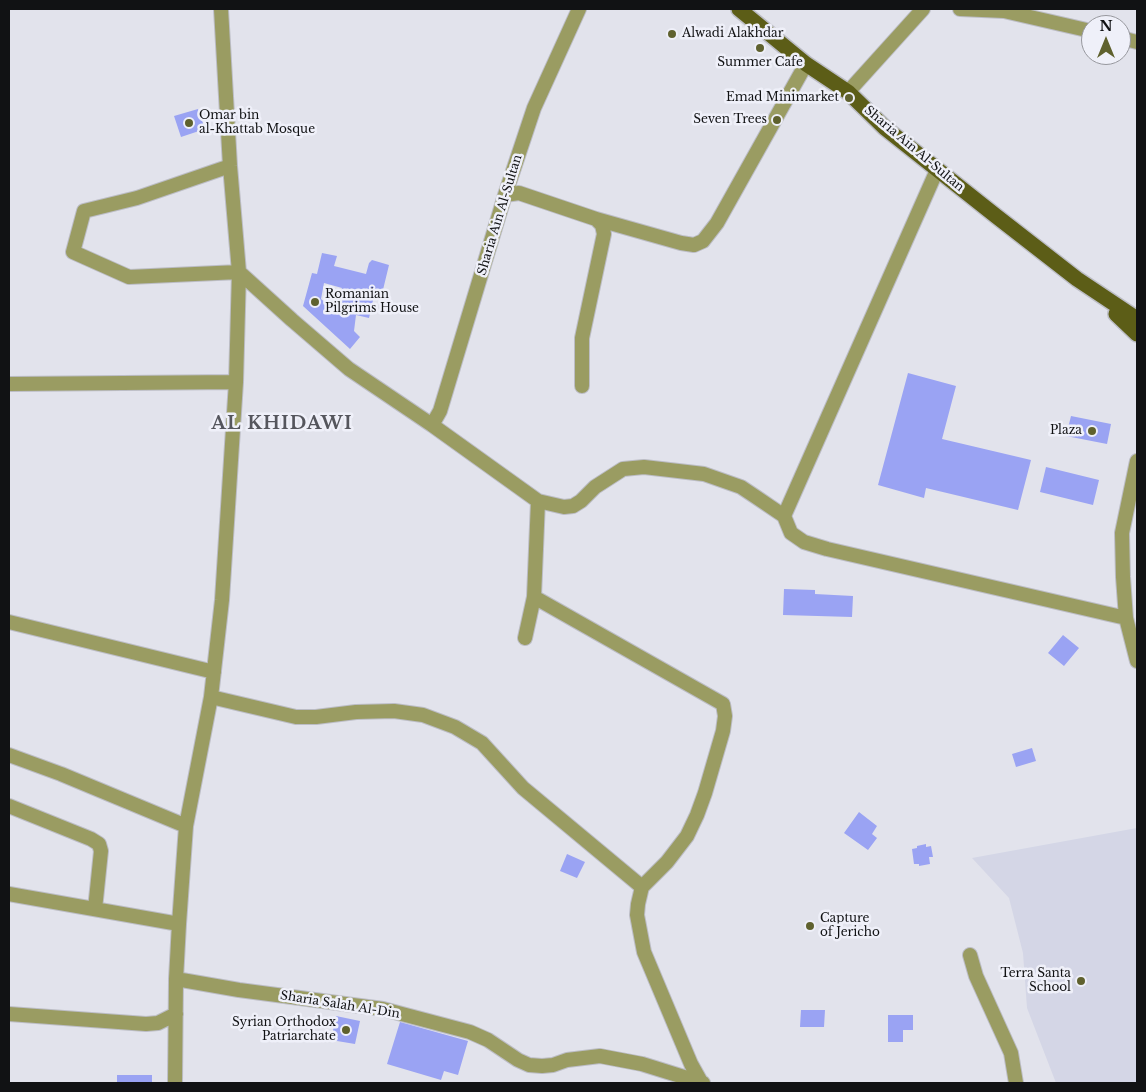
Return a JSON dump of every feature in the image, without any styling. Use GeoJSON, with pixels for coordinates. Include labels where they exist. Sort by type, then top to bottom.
{"type":"FeatureCollection","features":[{"type":"Feature","properties":{"kind":"main road","name":"Sharia Ain Al-Sultan"},"geometry":{"type":"LineString","coordinates":[[739,9],[806,64],[848,92],[885,128],[937,170],[1091,288],[1137,319]]}},
{"type":"Feature","properties":{"kind":"main road","name":"Sharia Ain Al-Sultan"},"geometry":{"type":"LineString","coordinates":[[1091,288],[1137,334]]}},
{"type":"Feature","properties":{"kind":"street"},"geometry":{"type":"LineString","coordinates":[[175,1083],[176,979],[186,826],[211,697],[214,672],[222,600],[236,382],[239,272],[230,166],[222,9]]}},
{"type":"Feature","properties":{"kind":"street","name":"Sharia Ain Al-Sultan"},"geometry":{"type":"LineString","coordinates":[[432,425],[440,410],[505,195],[534,108],[579,9]]}},
{"type":"Feature","properties":{"kind":"street"},"geometry":{"type":"LineString","coordinates":[[848,92],[923,9]]}},
{"type":"Feature","properties":{"kind":"street"},"geometry":{"type":"LineString","coordinates":[[960,9],[1004,11],[1081,29]]}},
{"type":"Feature","properties":{"kind":"street"},"geometry":{"type":"LineString","coordinates":[[505,195],[519,193],[596,219],[694,245],[703,241],[717,223],[806,64]]}},
{"type":"Feature","properties":{"kind":"street"},"geometry":{"type":"LineString","coordinates":[[230,166],[137,198],[84,211],[73,252],[129,277],[239,272],[349,369],[432,425],[538,501],[564,507],[573,506],[581,501],[595,486],[623,469],[644,467],[704,474],[741,488],[784,516],[791,533],[804,542],[827,549],[1126,618]]}},
{"type":"Feature","properties":{"kind":"street"},"geometry":{"type":"LineString","coordinates":[[784,516],[937,170]]}},
{"type":"Feature","properties":{"kind":"street"},"geometry":{"type":"LineString","coordinates":[[582,386],[582,338],[604,234],[602,225],[596,219]]}},
{"type":"Feature","properties":{"kind":"street"},"geometry":{"type":"LineString","coordinates":[[604,234],[612,227],[621,226]]}},
{"type":"Feature","properties":{"kind":"street"},"geometry":{"type":"LineString","coordinates":[[9,384],[236,382]]}},
{"type":"Feature","properties":{"kind":"street"},"geometry":{"type":"LineString","coordinates":[[1137,460],[1122,533],[1126,618],[1137,661]]}},
{"type":"Feature","properties":{"kind":"street"},"geometry":{"type":"LineString","coordinates":[[525,638],[534,597],[538,501]]}},
{"type":"Feature","properties":{"kind":"street"},"geometry":{"type":"LineString","coordinates":[[534,597],[723,704],[725,716],[723,731],[697,815],[687,836],[667,862],[642,887],[637,915],[644,952],[691,1064],[702,1083]]}},
{"type":"Feature","properties":{"kind":"street"},"geometry":{"type":"LineString","coordinates":[[9,622],[214,672]]}},
{"type":"Feature","properties":{"kind":"street"},"geometry":{"type":"LineString","coordinates":[[211,697],[296,717],[394,711],[423,715],[455,727],[482,743],[523,788],[642,887]]}},
{"type":"Feature","properties":{"kind":"street"},"geometry":{"type":"LineString","coordinates":[[9,755],[61,774],[186,826]]}},
{"type":"Feature","properties":{"kind":"street"},"geometry":{"type":"LineString","coordinates":[[9,806],[91,838],[99,844],[101,851],[95,909]]}},
{"type":"Feature","properties":{"kind":"street"},"geometry":{"type":"LineString","coordinates":[[9,894],[179,924]]}},
{"type":"Feature","properties":{"kind":"street"},"geometry":{"type":"LineString","coordinates":[[970,955],[976,976],[1010,1053],[1016,1083]]}},
{"type":"Feature","properties":{"kind":"street","name":"Sharia Salah Al-Din"},"geometry":{"type":"LineString","coordinates":[[176,979],[239,990],[383,1009],[470,1032],[488,1040],[528,1065],[553,1065],[567,1060],[600,1056],[642,1064],[702,1083]]}},
{"type":"Feature","properties":{"kind":"street"},"geometry":{"type":"LineString","coordinates":[[9,1014],[146,1024],[158,1023],[176,1014]]}},
{"type":"Feature","properties":{"kind":"shaded area","name":"Terra Santa School"},"geometry":{"type":"Polygon","coordinates":[[[1137,828],[1137,1083],[1056,1083],[1027,1008],[1023,953],[1009,898],[972,858],[1137,828]]]}},
{"type":"Feature","properties":{"kind":"building","name":"Omar bin al-Khattab Mosque"},"geometry":{"type":"Polygon","coordinates":[[[198,109],[205,129],[181,137],[174,116],[198,109]]]}},
{"type":"Feature","properties":{"kind":"building","name":"Romanian Pilgrims House"},"geometry":{"type":"Polygon","coordinates":[[[322,253],[337,256],[334,266],[366,274],[369,263],[372,260],[389,265],[381,298],[374,296],[369,318],[356,315],[354,331],[360,337],[350,349],[303,306],[312,273],[317,274],[322,253]],[[324,283],[321,299],[336,311],[342,288],[324,283]]]}},
{"type":"Feature","properties":{"kind":"building"},"geometry":{"type":"Polygon","coordinates":[[[908,373],[956,386],[942,439],[1031,460],[1018,510],[926,488],[924,498],[878,485],[908,373]]]}},
{"type":"Feature","properties":{"kind":"building"},"geometry":{"type":"Polygon","coordinates":[[[1071,416],[1111,424],[1107,444],[1066,436],[1071,416]]]}},
{"type":"Feature","properties":{"kind":"building"},"geometry":{"type":"Polygon","coordinates":[[[1046,467],[1099,480],[1093,505],[1040,492],[1046,467]]]}},
{"type":"Feature","properties":{"kind":"building"},"geometry":{"type":"Polygon","coordinates":[[[784,589],[815,590],[815,594],[853,596],[852,617],[783,615],[784,589]]]}},
{"type":"Feature","properties":{"kind":"building"},"geometry":{"type":"Polygon","coordinates":[[[1063,635],[1079,648],[1064,666],[1048,653],[1063,635]]]}},
{"type":"Feature","properties":{"kind":"building"},"geometry":{"type":"Polygon","coordinates":[[[1032,748],[1036,761],[1016,767],[1012,754],[1032,748]]]}},
{"type":"Feature","properties":{"kind":"building"},"geometry":{"type":"Polygon","coordinates":[[[859,812],[877,826],[872,834],[877,838],[868,850],[844,833],[859,812]]]}},
{"type":"Feature","properties":{"kind":"building"},"geometry":{"type":"Polygon","coordinates":[[[926,844],[926,847],[931,846],[933,857],[929,857],[930,864],[919,866],[919,864],[914,864],[912,849],[926,844]]]}},
{"type":"Feature","properties":{"kind":"building"},"geometry":{"type":"Polygon","coordinates":[[[567,854],[585,862],[577,878],[560,871],[567,854]]]}},
{"type":"Feature","properties":{"kind":"building"},"geometry":{"type":"Polygon","coordinates":[[[801,1010],[825,1010],[824,1027],[800,1027],[801,1010]]]}},
{"type":"Feature","properties":{"kind":"building"},"geometry":{"type":"Polygon","coordinates":[[[888,1015],[913,1015],[913,1030],[903,1030],[903,1042],[888,1042],[888,1015]]]}},
{"type":"Feature","properties":{"kind":"building","name":"Syrian Orthodox Patriarchate"},"geometry":{"type":"Polygon","coordinates":[[[336,1016],[360,1021],[355,1044],[331,1040],[336,1016]]]}},
{"type":"Feature","properties":{"kind":"building"},"geometry":{"type":"Polygon","coordinates":[[[400,1022],[468,1041],[458,1075],[444,1071],[441,1080],[387,1064],[400,1022]]]}},
{"type":"Feature","properties":{"kind":"building"},"geometry":{"type":"Polygon","coordinates":[[[117,1075],[152,1075],[152,1083],[117,1083],[117,1075]]]}},
{"type":"Feature","properties":{"kind":"place","name":"Alwadi Alakhdar"},"geometry":{"type":"Point","coordinates":[672,34]}},
{"type":"Feature","properties":{"kind":"place","name":"Summer Cafe"},"geometry":{"type":"Point","coordinates":[760,48]}},
{"type":"Feature","properties":{"kind":"place","name":"Emad Minimarket"},"geometry":{"type":"Point","coordinates":[849,98]}},
{"type":"Feature","properties":{"kind":"place","name":"Seven Trees"},"geometry":{"type":"Point","coordinates":[777,120]}},
{"type":"Feature","properties":{"kind":"place","name":"Omar bin al-Khattab Mosque"},"geometry":{"type":"Point","coordinates":[189,123]}},
{"type":"Feature","properties":{"kind":"place","name":"Romanian Pilgrims House"},"geometry":{"type":"Point","coordinates":[315,302]}},
{"type":"Feature","properties":{"kind":"place","name":"Plaza"},"geometry":{"type":"Point","coordinates":[1092,431]}},
{"type":"Feature","properties":{"kind":"place","name":"Capture of Jericho"},"geometry":{"type":"Point","coordinates":[810,926]}},
{"type":"Feature","properties":{"kind":"place","name":"Terra Santa School"},"geometry":{"type":"Point","coordinates":[1081,981]}},
{"type":"Feature","properties":{"kind":"place","name":"Syrian Orthodox Patriarchate"},"geometry":{"type":"Point","coordinates":[346,1030]}},
{"type":"Feature","properties":{"kind":"district","name":"AL KHIDAWI"},"geometry":{"type":"Point","coordinates":[282,424]}}]}
